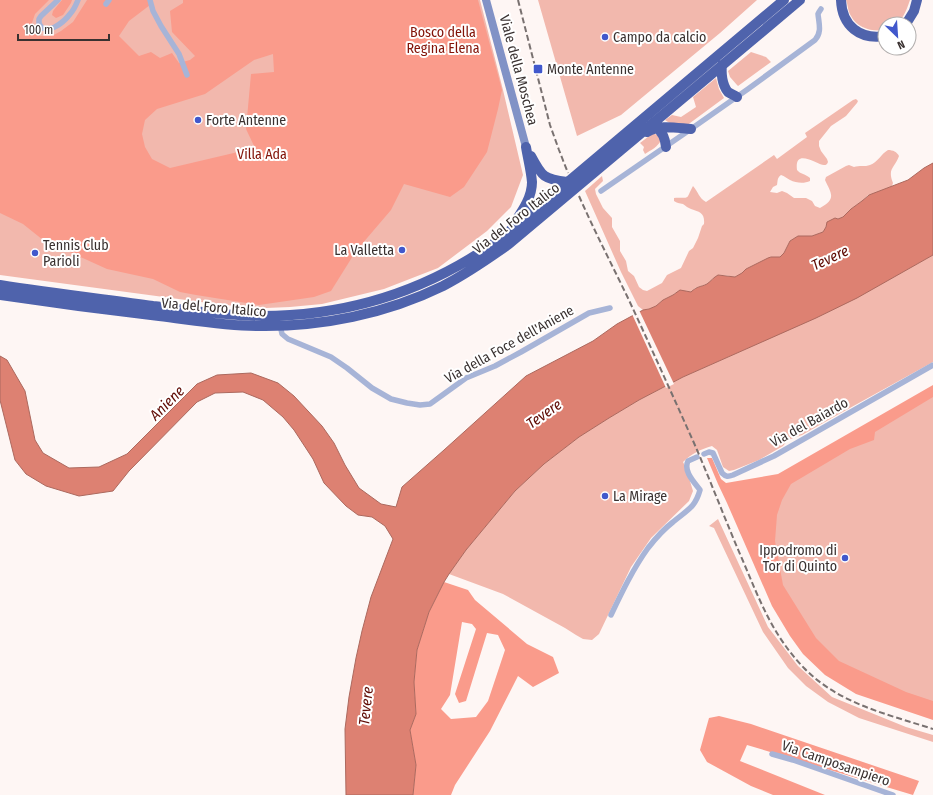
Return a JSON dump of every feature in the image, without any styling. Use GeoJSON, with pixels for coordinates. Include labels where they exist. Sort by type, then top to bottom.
{"type":"FeatureCollection","features":[{"type":"Feature","properties":{"kind":"highway"},"geometry":{"type":"LineString","coordinates":[[767,14],[780,0]]}},
{"type":"Feature","properties":{"kind":"highway","name":"Via del Foro Italico"},"geometry":{"type":"LineString","coordinates":[[0,285],[231,315],[262,316],[311,314],[375,301],[395,295],[445,274],[468,261],[506,234],[784,0]]}},
{"type":"Feature","properties":{"kind":"highway","name":"Via del Foro Italico"},"geometry":{"type":"LineString","coordinates":[[0,295],[112,311],[252,326],[280,326],[324,321],[369,313],[394,306],[443,286],[479,265],[510,244],[800,0]]}},
{"type":"Feature","properties":{"kind":"highway"},"geometry":{"type":"LineString","coordinates":[[841,0],[844,16],[850,25],[864,35],[877,36]]}},
{"type":"Feature","properties":{"kind":"highway"},"geometry":{"type":"LineString","coordinates":[[912,16],[917,0]]}},
{"type":"Feature","properties":{"kind":"highway"},"geometry":{"type":"LineString","coordinates":[[722,65],[725,88],[737,97]]}},
{"type":"Feature","properties":{"kind":"highway"},"geometry":{"type":"LineString","coordinates":[[628,144],[656,128],[666,127],[692,129]]}},
{"type":"Feature","properties":{"kind":"highway"},"geometry":{"type":"LineString","coordinates":[[656,128],[663,134],[666,147]]}},
{"type":"Feature","properties":{"kind":"highway"},"geometry":{"type":"LineString","coordinates":[[526,147],[537,168],[544,176],[552,180],[567,182]]}},
{"type":"Feature","properties":{"kind":"highway"},"geometry":{"type":"LineString","coordinates":[[506,234],[522,212],[530,194],[531,179],[526,147]]}},
{"type":"Feature","properties":{"kind":"street"},"geometry":{"type":"LineString","coordinates":[[58,0],[40,18],[39,23],[42,28],[47,30],[61,23],[71,13],[78,0]]}},
{"type":"Feature","properties":{"kind":"street"},"geometry":{"type":"LineString","coordinates":[[150,0],[153,11],[161,26],[180,54],[187,74]]}},
{"type":"Feature","properties":{"kind":"street","name":"Viale della Moschea"},"geometry":{"type":"LineString","coordinates":[[486,0],[526,147]]}},
{"type":"Feature","properties":{"kind":"street"},"geometry":{"type":"LineString","coordinates":[[600,191],[692,129],[816,38],[820,32],[818,14],[821,9]]}},
{"type":"Feature","properties":{"kind":"street","name":"Via della Foce dell'Aniene"},"geometry":{"type":"LineString","coordinates":[[280,326],[282,334],[288,339],[331,357],[348,368],[372,388],[391,399],[420,405],[430,404],[466,378],[495,366],[589,313],[610,308]]}},
{"type":"Feature","properties":{"kind":"street","name":"Via del Baiardo"},"geometry":{"type":"LineString","coordinates":[[704,454],[709,452],[713,453],[722,473],[728,476],[734,475],[774,456],[933,366]]}},
{"type":"Feature","properties":{"kind":"street"},"geometry":{"type":"LineString","coordinates":[[611,615],[621,592],[648,548],[668,526],[693,506],[700,490],[688,472],[686,466],[688,461],[697,457]]}},
{"type":"Feature","properties":{"kind":"street","name":"Via Camposampiero"},"geometry":{"type":"LineString","coordinates":[[772,754],[794,760],[893,795]]}},
{"type":"Feature","properties":{"kind":"green space","name":"Villa Ada"},"geometry":{"type":"Polygon","coordinates":[[[0,0],[480,0],[523,175],[511,207],[487,231],[438,268],[384,289],[322,304],[266,308],[235,306],[0,275],[0,0]]]}},
{"type":"Feature","properties":{"kind":"green space","name":"Villa Ada"},"geometry":{"type":"Polygon","coordinates":[[[0,0],[49,0],[35,14],[31,26],[37,36],[52,36],[73,22],[87,0],[149,0],[150,5],[129,21],[119,36],[139,56],[151,52],[160,58],[172,53],[179,63],[190,60],[195,56],[172,32],[170,11],[183,3],[183,0],[478,0],[502,90],[487,152],[464,187],[450,197],[404,184],[391,210],[356,251],[331,291],[314,297],[259,305],[180,292],[153,279],[107,269],[43,240],[23,224],[0,213],[0,0]],[[273,54],[254,60],[205,94],[157,109],[145,120],[142,134],[145,147],[152,159],[170,168],[255,148],[246,129],[251,74],[274,72],[273,54]]]}},
{"type":"Feature","properties":{"kind":"green space"},"geometry":{"type":"Polygon","coordinates":[[[62,0],[72,0],[63,15],[56,18],[52,15],[53,11],[62,0]]]}},
{"type":"Feature","properties":{"kind":"green space"},"geometry":{"type":"Polygon","coordinates":[[[538,0],[757,0],[720,33],[621,115],[577,136],[538,0]]]}},
{"type":"Feature","properties":{"kind":"green space"},"geometry":{"type":"Polygon","coordinates":[[[846,0],[910,0],[904,16],[877,16],[877,30],[870,30],[857,24],[850,14],[846,0]]]}},
{"type":"Feature","properties":{"kind":"green space"},"geometry":{"type":"Polygon","coordinates":[[[751,52],[766,57],[771,62],[738,86],[730,77],[728,71],[751,52]]]}},
{"type":"Feature","properties":{"kind":"green space"},"geometry":{"type":"Polygon","coordinates":[[[716,78],[719,89],[724,98],[686,126],[671,124],[665,120],[672,115],[681,117],[696,107],[693,97],[716,78]]]}},
{"type":"Feature","properties":{"kind":"green space"},"geometry":{"type":"Polygon","coordinates":[[[856,99],[858,101],[857,103],[846,116],[831,126],[819,141],[821,151],[827,159],[827,164],[825,165],[802,158],[797,163],[797,170],[810,178],[810,181],[805,183],[797,182],[781,175],[778,178],[777,185],[773,187],[770,192],[777,193],[782,191],[794,198],[806,198],[812,201],[815,206],[820,208],[831,199],[831,192],[825,180],[826,177],[849,165],[854,167],[870,165],[888,150],[892,150],[899,156],[891,171],[892,186],[877,193],[868,195],[843,217],[838,219],[835,218],[823,232],[812,236],[798,236],[790,241],[784,253],[780,257],[771,257],[746,269],[735,277],[718,275],[707,284],[695,288],[691,292],[686,291],[675,293],[649,309],[643,310],[638,306],[621,272],[585,191],[602,176],[603,181],[595,189],[596,194],[603,208],[612,218],[612,227],[620,241],[620,251],[626,261],[628,271],[634,276],[639,287],[647,291],[662,283],[667,275],[681,268],[689,251],[693,248],[704,224],[703,215],[683,204],[675,202],[674,198],[687,197],[693,186],[700,197],[706,202],[774,155],[777,159],[807,137],[805,133],[856,99]]]}},
{"type":"Feature","properties":{"kind":"green space"},"geometry":{"type":"Polygon","coordinates":[[[653,133],[661,140],[656,146],[645,154],[643,150],[644,147],[640,143],[653,133]]]}},
{"type":"Feature","properties":{"kind":"green space","name":"La Mirage"},"geometry":{"type":"Polygon","coordinates":[[[933,255],[933,362],[802,435],[788,440],[783,446],[759,460],[734,470],[729,471],[723,467],[717,450],[712,446],[696,452],[686,459],[683,462],[693,491],[689,501],[651,538],[631,567],[599,634],[592,640],[583,639],[503,594],[449,574],[466,550],[515,491],[544,464],[579,437],[639,400],[683,377],[730,356],[895,276],[933,255]]]}},
{"type":"Feature","properties":{"kind":"green space"},"geometry":{"type":"Polygon","coordinates":[[[933,385],[933,397],[875,432],[874,440],[850,449],[791,484],[782,500],[777,515],[775,541],[783,585],[816,638],[839,661],[906,692],[933,701],[933,720],[856,694],[825,675],[803,654],[772,606],[707,458],[712,458],[721,479],[726,483],[778,474],[933,385]]]}},
{"type":"Feature","properties":{"kind":"green space","name":"Ippodromo di Tor di Quinto"},"geometry":{"type":"Polygon","coordinates":[[[933,395],[933,717],[817,666],[737,502],[933,395]]]}},
{"type":"Feature","properties":{"kind":"green space"},"geometry":{"type":"Polygon","coordinates":[[[718,519],[768,627],[798,666],[832,697],[906,727],[933,735],[933,742],[859,718],[828,702],[806,686],[788,668],[763,632],[714,528],[709,526],[718,519]]]}},
{"type":"Feature","properties":{"kind":"green space"},"geometry":{"type":"Polygon","coordinates":[[[444,582],[468,590],[475,600],[527,644],[553,657],[559,673],[533,687],[518,676],[490,731],[455,785],[451,795],[413,795],[416,765],[410,730],[416,714],[414,682],[417,650],[429,612],[444,582]],[[462,622],[450,695],[441,709],[451,719],[476,717],[488,701],[505,650],[498,635],[487,633],[466,701],[459,703],[455,694],[476,629],[472,624],[462,622]]]}},
{"type":"Feature","properties":{"kind":"green space"},"geometry":{"type":"Polygon","coordinates":[[[719,716],[751,724],[919,781],[913,795],[747,745],[740,761],[825,795],[773,795],[751,786],[707,762],[700,750],[709,718],[719,716]]]}},
{"type":"Feature","properties":{"kind":"water","name":"Tevere"},"geometry":{"type":"Polygon","coordinates":[[[933,163],[933,255],[857,298],[816,318],[683,377],[639,400],[609,418],[579,437],[544,464],[515,491],[466,550],[444,582],[429,612],[417,650],[414,682],[416,714],[410,730],[416,765],[413,795],[346,795],[345,729],[356,658],[371,597],[393,539],[385,526],[372,517],[358,515],[346,506],[324,483],[313,459],[294,430],[283,417],[263,400],[243,392],[215,393],[197,402],[129,471],[113,491],[79,496],[46,486],[26,474],[15,460],[0,400],[0,356],[7,360],[25,391],[35,440],[43,453],[69,468],[99,467],[127,454],[197,384],[217,375],[251,373],[278,383],[294,396],[322,426],[334,443],[359,488],[381,504],[396,507],[402,487],[526,376],[593,341],[617,324],[643,310],[656,306],[680,290],[691,292],[707,284],[718,275],[735,277],[746,269],[768,258],[780,257],[784,253],[790,241],[798,236],[812,236],[823,232],[827,222],[835,218],[838,219],[843,217],[869,195],[908,180],[933,163]]]}},
{"type":"Feature","properties":{"kind":"pier"},"geometry":{"type":"Polygon","coordinates":[[[639,310],[674,384],[666,388],[632,314],[639,310]]]}},
{"type":"Feature","properties":{"kind":"railway"},"geometry":{"type":"LineString","coordinates":[[518,0],[550,125],[568,173]]}},
{"type":"Feature","properties":{"kind":"railway"},"geometry":{"type":"LineString","coordinates":[[579,196],[636,314],[694,443],[768,618],[776,631],[793,656],[804,668],[832,691],[881,713],[933,729]]}},
{"type":"Feature","properties":{"kind":"place","name":"Campo da calcio"},"geometry":{"type":"Point","coordinates":[605,37]}},
{"type":"Feature","properties":{"kind":"place","name":"Monte Antenne"},"geometry":{"type":"Point","coordinates":[538,69]}},
{"type":"Feature","properties":{"kind":"place","name":"Forte Antenne"},"geometry":{"type":"Point","coordinates":[198,120]}},
{"type":"Feature","properties":{"kind":"place","name":"La Valletta"},"geometry":{"type":"Point","coordinates":[402,250]}},
{"type":"Feature","properties":{"kind":"place","name":"Tennis Club Parioli"},"geometry":{"type":"Point","coordinates":[35,253]}},
{"type":"Feature","properties":{"kind":"place","name":"La Mirage"},"geometry":{"type":"Point","coordinates":[605,496]}},
{"type":"Feature","properties":{"kind":"place","name":"Ippodromo di Tor di Quinto"},"geometry":{"type":"Point","coordinates":[845,558]}},
{"type":"Feature","properties":{"kind":"park label","name":"Bosco della Regina Elena"},"geometry":{"type":"Point","coordinates":[443,40]}},
{"type":"Feature","properties":{"kind":"water label","name":"Aniene"},"geometry":{"type":"Point","coordinates":[167,403]}}]}
